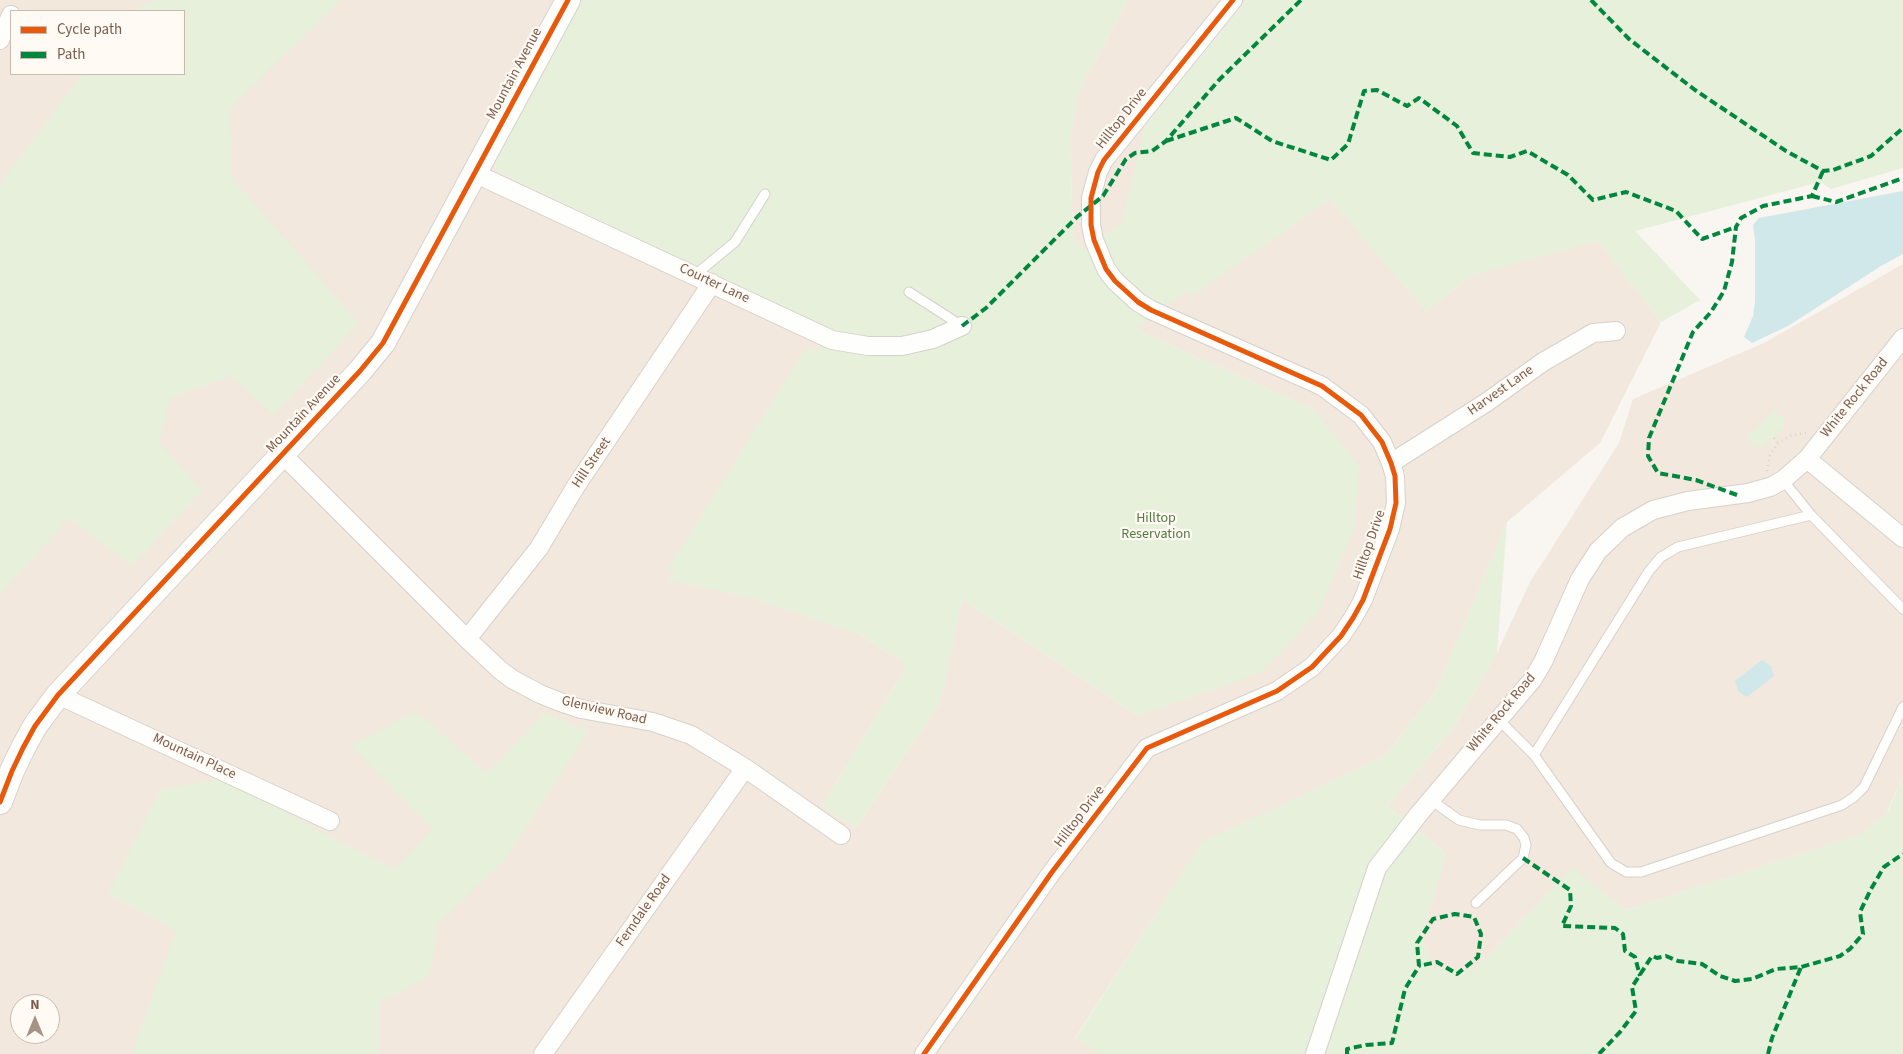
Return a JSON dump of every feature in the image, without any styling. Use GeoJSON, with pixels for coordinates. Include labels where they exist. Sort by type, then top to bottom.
{"type":"FeatureCollection","features":[{"type":"Feature","properties":{"kind":"street","name":"Mountain Avenue"},"geometry":{"type":"LineString","coordinates":[[0,802],[23,748],[35,726],[58,695],[383,343],[568,0]]}},
{"type":"Feature","properties":{"kind":"street","name":"Hilltop Drive"},"geometry":{"type":"LineString","coordinates":[[925,1054],[1052,872],[1147,748],[1277,691],[1312,667],[1342,636],[1363,600],[1392,522],[1396,503],[1396,490],[1391,463],[1382,442],[1361,415],[1322,386],[1138,302],[1126,293],[1110,275],[1099,255],[1094,240],[1091,225],[1091,198],[1104,160],[1233,0]]}},
{"type":"Feature","properties":{"kind":"street"},"geometry":{"type":"LineString","coordinates":[[0,40],[10,17]]}},
{"type":"Feature","properties":{"kind":"street","name":"Courter Lane"},"geometry":{"type":"LineString","coordinates":[[474,173],[816,333],[850,344],[886,347],[902,346],[933,339],[962,326]]}},
{"type":"Feature","properties":{"kind":"street","name":"Hill Street"},"geometry":{"type":"LineString","coordinates":[[467,639],[539,548],[576,486],[712,283]]}},
{"type":"Feature","properties":{"kind":"street","name":"Harvest Lane"},"geometry":{"type":"LineString","coordinates":[[1391,463],[1487,402],[1543,362],[1593,333],[1616,331]]}},
{"type":"Feature","properties":{"kind":"street","name":"White Rock Road"},"geometry":{"type":"LineString","coordinates":[[1315,1054],[1377,868],[1431,800],[1533,679],[1543,662],[1580,579],[1593,557],[1610,538],[1637,518],[1670,505],[1748,493],[1776,483],[1806,459],[1903,338]]}},
{"type":"Feature","properties":{"kind":"street","name":"Glenview Road"},"geometry":{"type":"LineString","coordinates":[[282,454],[500,670],[540,694],[581,709],[653,722],[691,735],[745,768],[841,835]]}},
{"type":"Feature","properties":{"kind":"street"},"geometry":{"type":"LineString","coordinates":[[1806,459],[1903,538]]}},
{"type":"Feature","properties":{"kind":"street","name":"Mountain Place"},"geometry":{"type":"LineString","coordinates":[[58,695],[330,821]]}},
{"type":"Feature","properties":{"kind":"street","name":"Ferndale Road"},"geometry":{"type":"LineString","coordinates":[[543,1054],[745,768]]}},
{"type":"Feature","properties":{"kind":"lane"},"geometry":{"type":"LineString","coordinates":[[695,275],[734,242],[765,194]]}},
{"type":"Feature","properties":{"kind":"lane"},"geometry":{"type":"LineString","coordinates":[[909,292],[962,326]]}},
{"type":"Feature","properties":{"kind":"lane"},"geometry":{"type":"LineString","coordinates":[[1776,483],[1811,515],[1903,609]]}},
{"type":"Feature","properties":{"kind":"lane"},"geometry":{"type":"LineString","coordinates":[[1534,755],[1649,571],[1661,557],[1678,547],[1811,515]]}},
{"type":"Feature","properties":{"kind":"lane"},"geometry":{"type":"LineString","coordinates":[[1498,719],[1534,755],[1611,863],[1626,872],[1641,872],[1842,805],[1864,787],[1903,707]]}},
{"type":"Feature","properties":{"kind":"lane"},"geometry":{"type":"LineString","coordinates":[[1431,800],[1459,820],[1480,825],[1506,825],[1517,829],[1524,838],[1526,845],[1523,858],[1476,903]]}},
{"type":"Feature","properties":{"kind":"path"},"geometry":{"type":"LineString","coordinates":[[1776,483],[1767,462],[1778,443],[1785,438],[1799,434],[1815,434],[1824,438]]}},
{"type":"Feature","properties":{"kind":"path"},"geometry":{"type":"LineString","coordinates":[[1774,438],[1778,443]]}},
{"type":"Feature","properties":{"kind":"shaded area"},"geometry":{"type":"Polygon","coordinates":[[[0,0],[582,0],[494,167],[497,171],[717,277],[828,335],[669,580],[827,613],[907,665],[822,806],[856,828],[940,704],[962,599],[1138,716],[1315,410],[1141,332],[1073,236],[1070,138],[1079,91],[1128,0],[1247,0],[1145,125],[1330,199],[1426,311],[1546,219],[1582,220],[1661,322],[1600,443],[1507,522],[1436,691],[1383,757],[1202,843],[1075,1038],[1100,1054],[0,1054],[0,0]]]}},
{"type":"Feature","properties":{"kind":"shaded area"},"geometry":{"type":"Polygon","coordinates":[[[1903,264],[1903,777],[1879,829],[1626,910],[1572,869],[1474,970],[1433,968],[1422,936],[1446,853],[1387,806],[1453,729],[1497,653],[1530,582],[1619,443],[1633,399],[1764,343],[1903,264]]]}},
{"type":"Feature","properties":{"kind":"green space"},"geometry":{"type":"Polygon","coordinates":[[[155,0],[342,0],[230,108],[232,178],[358,321],[353,330],[273,416],[231,376],[170,398],[159,443],[203,490],[132,566],[69,518],[0,595],[0,184],[81,75],[185,75],[185,10],[137,10],[155,0]]]}},
{"type":"Feature","properties":{"kind":"green space","name":"Hilltop Reservation"},"geometry":{"type":"Polygon","coordinates":[[[582,0],[1128,0],[1079,91],[1070,138],[1073,236],[1083,250],[1122,222],[1145,125],[1247,0],[1903,0],[1903,168],[1831,189],[1820,182],[1635,231],[1700,300],[1661,322],[1598,241],[1473,275],[1426,311],[1330,200],[1192,296],[1186,292],[1138,328],[1141,332],[1315,410],[1359,465],[1355,528],[1318,613],[1262,672],[1138,716],[962,599],[940,704],[856,828],[822,806],[907,665],[861,635],[752,598],[668,580],[674,571],[668,569],[805,349],[817,351],[828,335],[717,277],[497,171],[494,167],[582,0]]]}},
{"type":"Feature","properties":{"kind":"green space"},"geometry":{"type":"Polygon","coordinates":[[[1775,409],[1784,419],[1784,428],[1763,447],[1755,447],[1746,437],[1775,409]]]}},
{"type":"Feature","properties":{"kind":"green space"},"geometry":{"type":"Polygon","coordinates":[[[1507,522],[1497,653],[1453,729],[1387,806],[1446,853],[1422,936],[1433,968],[1474,970],[1572,868],[1626,910],[1860,835],[1888,811],[1903,777],[1903,1054],[1100,1054],[1075,1039],[1202,842],[1383,757],[1436,691],[1507,522]]]}},
{"type":"Feature","properties":{"kind":"green space"},"geometry":{"type":"Polygon","coordinates":[[[416,711],[487,773],[544,713],[589,731],[505,860],[438,924],[430,976],[379,1003],[379,1054],[133,1054],[132,1052],[176,931],[108,894],[161,789],[227,778],[315,829],[395,869],[432,829],[351,746],[416,711]]]}},
{"type":"Feature","properties":{"kind":"water"},"geometry":{"type":"Polygon","coordinates":[[[1903,191],[1903,254],[1881,266],[1788,326],[1752,343],[1744,337],[1753,316],[1755,302],[1755,240],[1753,225],[1759,218],[1903,191]]]}},
{"type":"Feature","properties":{"kind":"water"},"geometry":{"type":"Polygon","coordinates":[[[1762,660],[1771,666],[1774,676],[1747,697],[1738,691],[1735,681],[1762,660]]]}},
{"type":"Feature","properties":{"kind":"marked path"},"geometry":{"type":"LineString","coordinates":[[962,326],[986,308],[1078,216],[1103,196],[1126,159],[1135,153],[1152,151],[1166,141],[1219,80],[1301,0]]}},
{"type":"Feature","properties":{"kind":"marked path"},"geometry":{"type":"LineString","coordinates":[[1591,0],[1629,39],[1695,90],[1786,151],[1823,171],[1833,170],[1871,156],[1903,128]]}},
{"type":"Feature","properties":{"kind":"marked path"},"geometry":{"type":"LineString","coordinates":[[1166,141],[1236,118],[1272,141],[1331,160],[1348,144],[1364,91],[1377,90],[1407,106],[1419,98],[1457,126],[1473,153],[1510,157],[1527,151],[1568,175],[1593,200],[1626,192],[1676,211],[1702,239],[1736,227]]}},
{"type":"Feature","properties":{"kind":"marked path"},"geometry":{"type":"LineString","coordinates":[[1737,495],[1696,480],[1658,473],[1648,456],[1649,438],[1693,332],[1711,312],[1724,291],[1732,262],[1736,227],[1741,218],[1763,206],[1812,196],[1823,171]]}},
{"type":"Feature","properties":{"kind":"marked path"},"geometry":{"type":"LineString","coordinates":[[1812,196],[1836,202],[1903,178]]}},
{"type":"Feature","properties":{"kind":"marked path"},"geometry":{"type":"LineString","coordinates":[[1599,1054],[1620,1032],[1636,1011],[1632,987],[1652,956],[1657,958],[1666,956],[1678,961],[1702,964],[1720,976],[1735,981],[1752,979],[1776,969],[1801,967],[1840,956],[1850,949],[1863,934],[1860,912],[1884,867],[1903,854]]}},
{"type":"Feature","properties":{"kind":"marked path"},"geometry":{"type":"LineString","coordinates":[[1523,858],[1570,890],[1571,906],[1562,926],[1615,928],[1623,934],[1625,951],[1635,957],[1640,976]]}},
{"type":"Feature","properties":{"kind":"marked path"},"geometry":{"type":"LineString","coordinates":[[1347,1054],[1347,1049],[1392,1043],[1405,989],[1419,966],[1417,943],[1433,919],[1455,914],[1474,917],[1481,934],[1478,957],[1457,974],[1437,962],[1419,966]]}},
{"type":"Feature","properties":{"kind":"marked path"},"geometry":{"type":"LineString","coordinates":[[1768,1054],[1772,1038],[1801,967]]}},
{"type":"Feature","properties":{"kind":"cycle path"},"geometry":{"type":"LineString","coordinates":[[0,802],[23,748],[35,726],[58,695],[360,371],[383,343],[568,0]]}},
{"type":"Feature","properties":{"kind":"cycle path"},"geometry":{"type":"LineString","coordinates":[[924,1054],[1052,872],[1147,748],[1277,691],[1312,667],[1341,636],[1353,618],[1363,600],[1390,529],[1396,503],[1395,476],[1382,442],[1361,415],[1322,386],[1151,310],[1138,302],[1115,281],[1106,269],[1094,240],[1091,225],[1091,198],[1098,172],[1104,160],[1233,0]]}}]}
